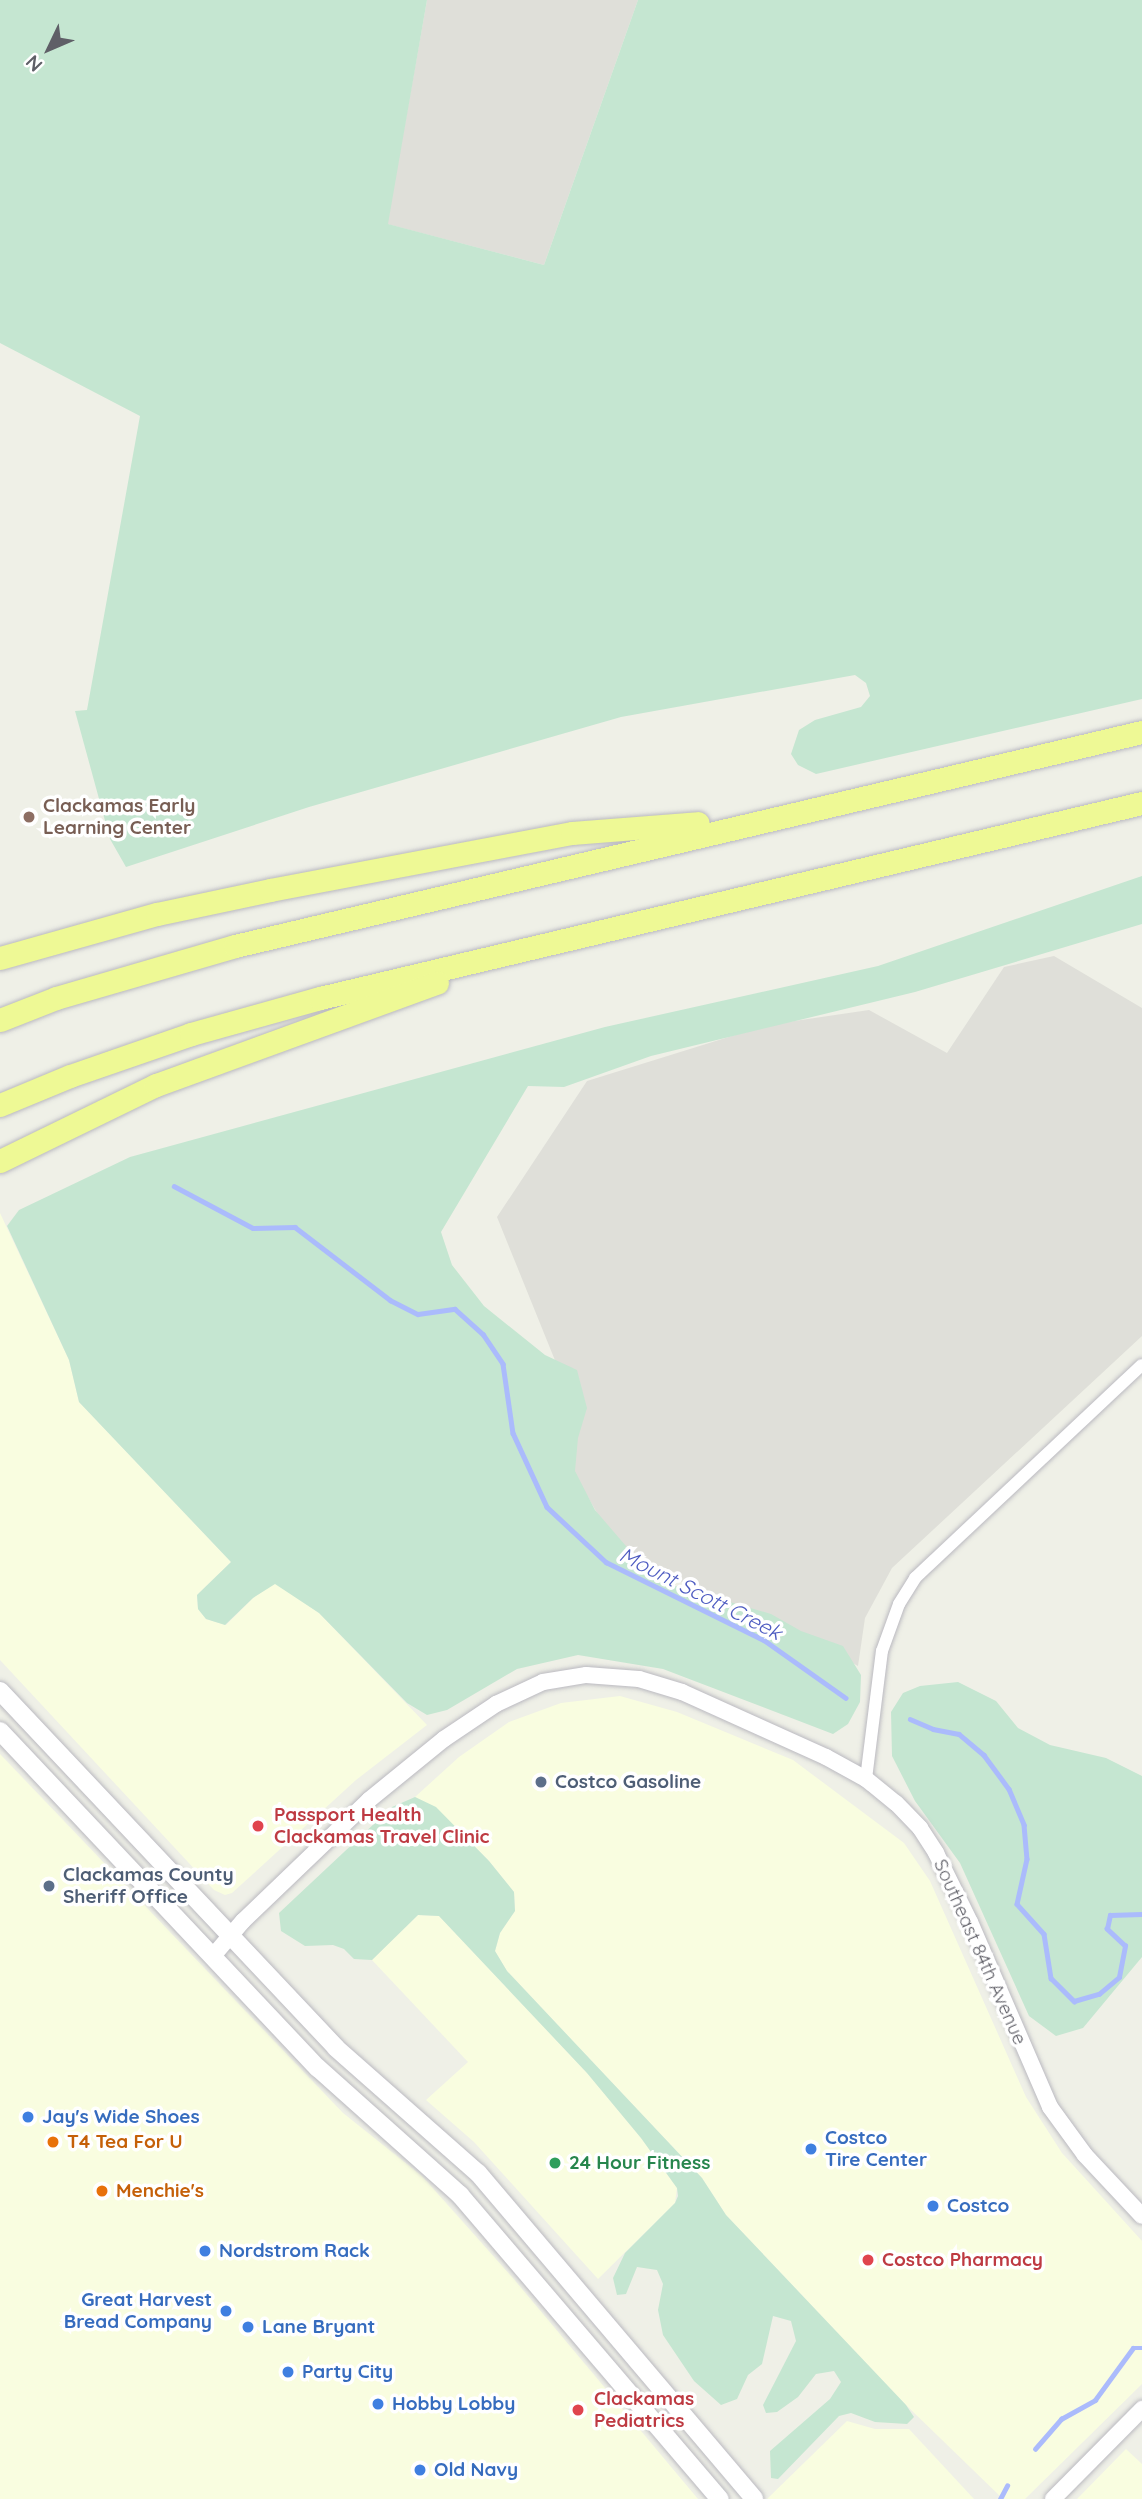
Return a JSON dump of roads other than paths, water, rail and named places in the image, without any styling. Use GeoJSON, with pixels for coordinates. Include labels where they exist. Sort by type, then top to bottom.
{"type":"FeatureCollection","features":[{"type":"Feature","properties":{"kind":"highway"},"geometry":{"type":"LineString","coordinates":[[0,1020],[57,998],[235,946],[774,816],[1142,732]]}},
{"type":"Feature","properties":{"kind":"highway"},"geometry":{"type":"LineString","coordinates":[[0,1104],[191,1034],[320,998],[1142,803]]}},
{"type":"Feature","properties":{"kind":"highway"},"geometry":{"type":"LineString","coordinates":[[0,958],[45,943],[270,890],[572,833],[774,816]]}},
{"type":"Feature","properties":{"kind":"highway"},"geometry":{"type":"LineString","coordinates":[[0,1161],[156,1086],[536,947]]}},
{"type":"Feature","properties":{"kind":"main road"},"geometry":{"type":"LineString","coordinates":[[0,1691],[337,2048],[478,2173],[754,2499]]}},
{"type":"Feature","properties":{"kind":"main road"},"geometry":{"type":"LineString","coordinates":[[1,1732],[18,1735],[46,1759],[57,1761],[62,1757]]}},
{"type":"Feature","properties":{"kind":"main road"},"geometry":{"type":"LineString","coordinates":[[1,1732],[334,2083],[460,2195],[720,2499]]}},
{"type":"Feature","properties":{"kind":"street"},"geometry":{"type":"LineString","coordinates":[[866,1779],[882,1651],[899,1604],[915,1578],[1142,1365]]}},
{"type":"Feature","properties":{"kind":"street","name":"Southeast 84th Avenue"},"geometry":{"type":"LineString","coordinates":[[212,1956],[230,1935],[375,1795],[480,1715],[517,1692],[543,1682],[586,1675],[612,1675],[682,1692],[826,1757],[866,1779],[904,1811],[936,1853],[970,1922],[1046,2098],[1064,2130],[1142,2216]]}},
{"type":"Feature","properties":{"kind":"street"},"geometry":{"type":"LineString","coordinates":[[1053,2499],[1142,2409]]}},
{"type":"Feature","properties":{"kind":"waterway","name":"Mount Scott Creek"},"geometry":{"type":"LineString","coordinates":[[174,1186],[253,1228],[295,1227],[390,1300],[418,1314],[455,1309],[483,1334],[503,1364],[513,1433],[547,1507],[606,1562],[764,1640],[846,1698]]}},
{"type":"Feature","properties":{"kind":"waterway","name":"Mount Scott Creek"},"geometry":{"type":"LineString","coordinates":[[910,1719],[933,1729],[959,1734],[984,1755],[1009,1789],[1024,1825],[1027,1859],[1017,1904],[1044,1934],[1051,1978],[1074,2001],[1099,1994],[1119,1977],[1125,1946],[1107,1929],[1110,1915],[1142,1914]]}},
{"type":"Feature","properties":{"kind":"waterway"},"geometry":{"type":"LineString","coordinates":[[1035,2449],[1061,2419],[1095,2400],[1133,2348],[1142,2348]]}},
{"type":"Feature","properties":{"kind":"waterway"},"geometry":{"type":"LineString","coordinates":[[1000,2499],[1007,2486]]}},
{"type":"Feature","properties":{"kind":"place","name":"Clackamas Early Learning Center"},"geometry":{"type":"Point","coordinates":[29,817]}},
{"type":"Feature","properties":{"kind":"place","name":"Costco Gasoline"},"geometry":{"type":"Point","coordinates":[541,1782]}},
{"type":"Feature","properties":{"kind":"place","name":"Passport Health Clackamas Travel Clinic"},"geometry":{"type":"Point","coordinates":[258,1826]}},
{"type":"Feature","properties":{"kind":"place","name":"Clackamas County Sheriff Office"},"geometry":{"type":"Point","coordinates":[49,1886]}},
{"type":"Feature","properties":{"kind":"place","name":"Jay's Wide Shoes"},"geometry":{"type":"Point","coordinates":[28,2117]}},
{"type":"Feature","properties":{"kind":"place","name":"T4 Tea For U"},"geometry":{"type":"Point","coordinates":[53,2142]}},
{"type":"Feature","properties":{"kind":"place","name":"Costco Tire Center"},"geometry":{"type":"Point","coordinates":[811,2149]}},
{"type":"Feature","properties":{"kind":"place","name":"24 Hour Fitness"},"geometry":{"type":"Point","coordinates":[555,2163]}},
{"type":"Feature","properties":{"kind":"place","name":"Menchie's"},"geometry":{"type":"Point","coordinates":[102,2191]}},
{"type":"Feature","properties":{"kind":"place","name":"Costco"},"geometry":{"type":"Point","coordinates":[933,2206]}},
{"type":"Feature","properties":{"kind":"place","name":"Nordstrom Rack"},"geometry":{"type":"Point","coordinates":[205,2251]}},
{"type":"Feature","properties":{"kind":"place","name":"Costco Pharmacy"},"geometry":{"type":"Point","coordinates":[868,2260]}},
{"type":"Feature","properties":{"kind":"place","name":"Great Harvest Bread Company"},"geometry":{"type":"Point","coordinates":[226,2311]}},
{"type":"Feature","properties":{"kind":"place","name":"Lane Bryant"},"geometry":{"type":"Point","coordinates":[248,2327]}},
{"type":"Feature","properties":{"kind":"place","name":"Party City"},"geometry":{"type":"Point","coordinates":[288,2372]}},
{"type":"Feature","properties":{"kind":"place","name":"Hobby Lobby"},"geometry":{"type":"Point","coordinates":[378,2404]}},
{"type":"Feature","properties":{"kind":"place","name":"Clackamas Pediatrics"},"geometry":{"type":"Point","coordinates":[578,2410]}},
{"type":"Feature","properties":{"kind":"place","name":"Old Navy"},"geometry":{"type":"Point","coordinates":[420,2470]}}]}
